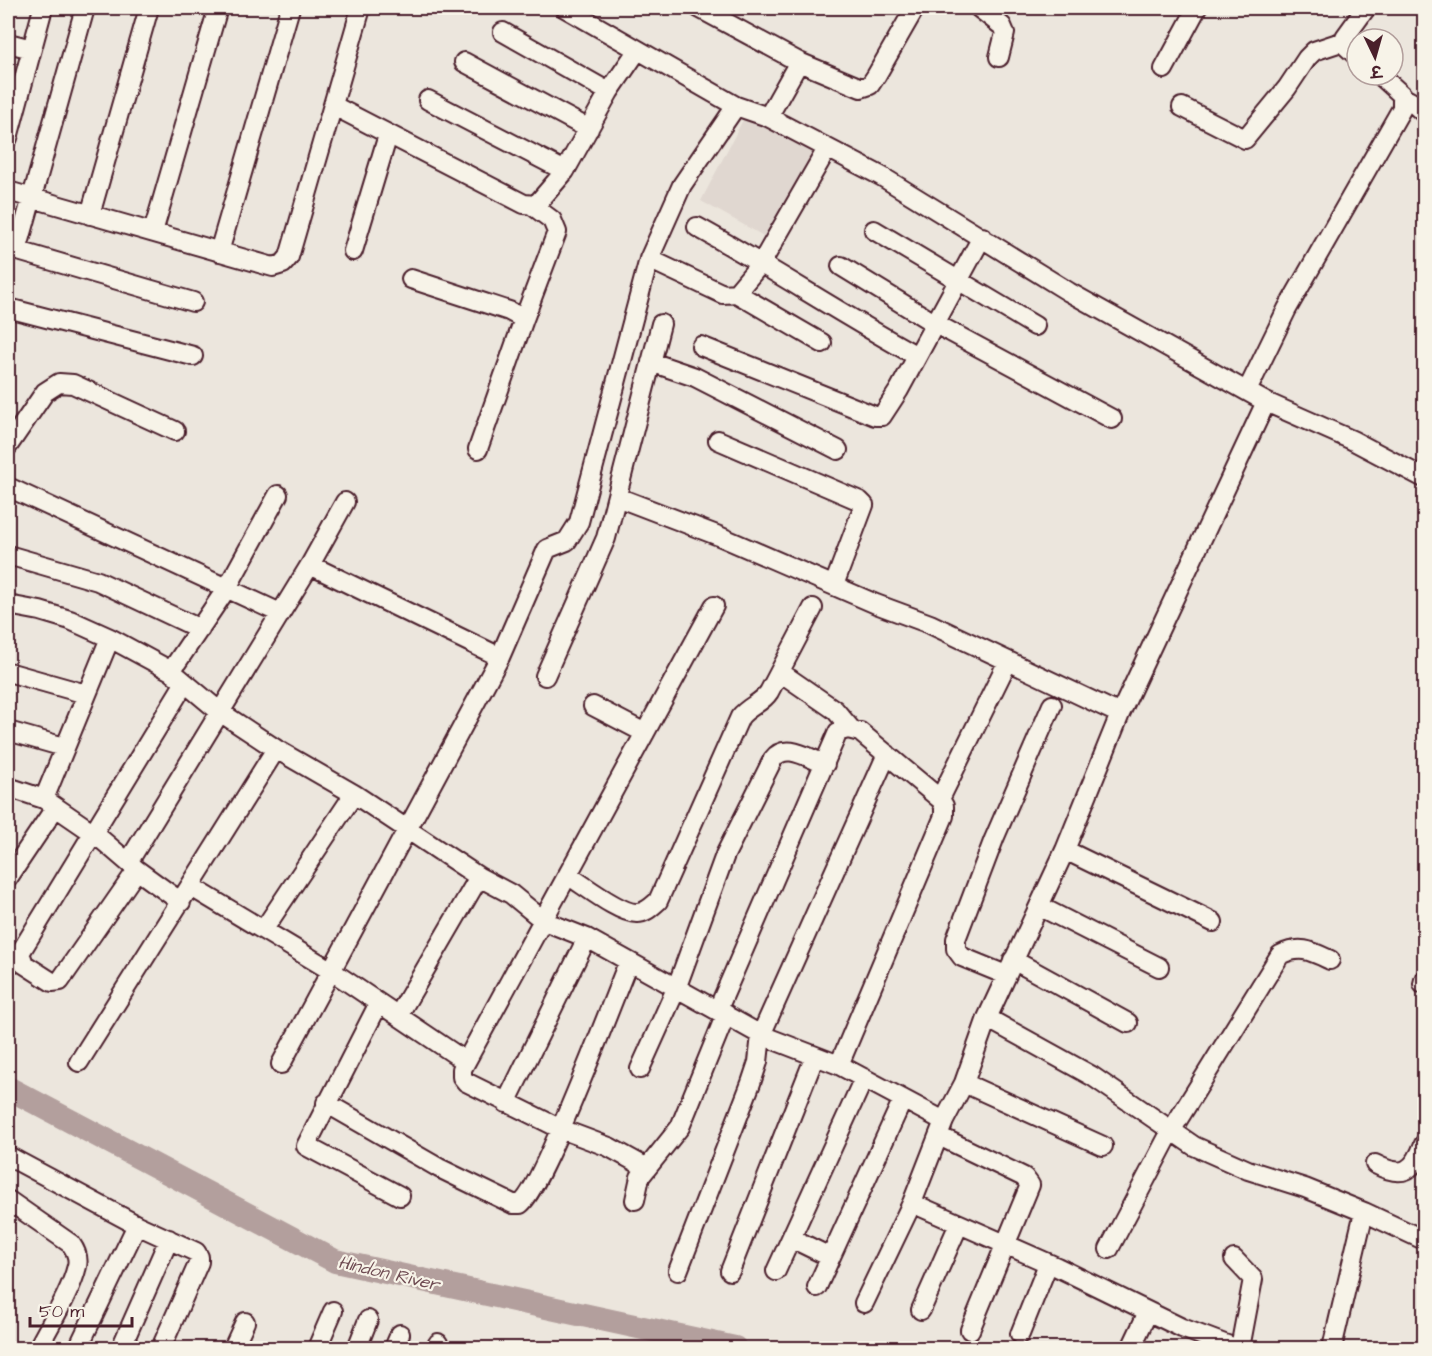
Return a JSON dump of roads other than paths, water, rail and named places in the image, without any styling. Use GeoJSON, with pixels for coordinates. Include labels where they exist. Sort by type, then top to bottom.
{"type":"FeatureCollection","features":[{"type":"Feature","properties":{"kind":"street"},"geometry":{"type":"LineString","coordinates":[[8,138],[14,93],[32,50],[43,8]]}},
{"type":"Feature","properties":{"kind":"street"},"geometry":{"type":"LineString","coordinates":[[85,8],[33,200],[12,249],[193,302]]}},
{"type":"Feature","properties":{"kind":"street"},"geometry":{"type":"LineString","coordinates":[[90,215],[149,8]]}},
{"type":"Feature","properties":{"kind":"street"},"geometry":{"type":"LineString","coordinates":[[153,232],[218,8]]}},
{"type":"Feature","properties":{"kind":"street"},"geometry":{"type":"LineString","coordinates":[[219,252],[290,8]]}},
{"type":"Feature","properties":{"kind":"street"},"geometry":{"type":"LineString","coordinates":[[565,8],[736,106],[768,117],[881,176],[1069,292],[1266,402],[1352,440],[1425,478]]}},
{"type":"Feature","properties":{"kind":"street"},"geometry":{"type":"LineString","coordinates":[[699,8],[799,62],[861,88],[870,85],[915,8]]}},
{"type":"Feature","properties":{"kind":"street"},"geometry":{"type":"LineString","coordinates":[[979,8],[1002,26],[1005,33],[999,57]]}},
{"type":"Feature","properties":{"kind":"street"},"geometry":{"type":"LineString","coordinates":[[1164,69],[1197,8]]}},
{"type":"Feature","properties":{"kind":"street"},"geometry":{"type":"LineString","coordinates":[[1182,107],[1245,139],[1287,88],[1307,58],[1314,51],[1344,41],[1366,8]]}},
{"type":"Feature","properties":{"kind":"street"},"geometry":{"type":"LineString","coordinates":[[8,191],[273,267],[283,264],[289,257],[334,106],[354,9]]}},
{"type":"Feature","properties":{"kind":"street"},"geometry":{"type":"LineString","coordinates":[[502,32],[609,92]]}},
{"type":"Feature","properties":{"kind":"street"},"geometry":{"type":"LineString","coordinates":[[8,43],[32,50]]}},
{"type":"Feature","properties":{"kind":"street"},"geometry":{"type":"LineString","coordinates":[[533,206],[539,204],[564,171],[609,92],[637,51]]}},
{"type":"Feature","properties":{"kind":"street"},"geometry":{"type":"LineString","coordinates":[[464,62],[589,129]]}},
{"type":"Feature","properties":{"kind":"street"},"geometry":{"type":"LineString","coordinates":[[768,117],[799,62]]}},
{"type":"Feature","properties":{"kind":"street"},"geometry":{"type":"LineString","coordinates":[[1391,87],[1402,98],[1413,103],[1425,113]]}},
{"type":"Feature","properties":{"kind":"street"},"geometry":{"type":"LineString","coordinates":[[1247,391],[1287,309],[1402,108],[1402,98]]}},
{"type":"Feature","properties":{"kind":"street"},"geometry":{"type":"LineString","coordinates":[[428,100],[564,171]]}},
{"type":"Feature","properties":{"kind":"street"},"geometry":{"type":"LineString","coordinates":[[334,106],[524,204],[533,206],[552,220],[557,232],[478,449]]}},
{"type":"Feature","properties":{"kind":"street"},"geometry":{"type":"LineString","coordinates":[[281,1064],[500,657],[547,549],[567,541],[579,522],[649,260],[682,185],[736,106]]}},
{"type":"Feature","properties":{"kind":"street"},"geometry":{"type":"LineString","coordinates":[[353,251],[388,135]]}},
{"type":"Feature","properties":{"kind":"street"},"geometry":{"type":"LineString","coordinates":[[736,293],[762,262],[827,148]]}},
{"type":"Feature","properties":{"kind":"street"},"geometry":{"type":"LineString","coordinates":[[697,227],[762,262],[853,321],[917,356]]}},
{"type":"Feature","properties":{"kind":"street"},"geometry":{"type":"LineString","coordinates":[[874,230],[1035,326]]}},
{"type":"Feature","properties":{"kind":"street"},"geometry":{"type":"LineString","coordinates":[[701,346],[875,416],[882,416],[982,237]]}},
{"type":"Feature","properties":{"kind":"street"},"geometry":{"type":"LineString","coordinates":[[649,260],[723,294],[736,293],[822,343]]}},
{"type":"Feature","properties":{"kind":"street"},"geometry":{"type":"LineString","coordinates":[[841,266],[934,323],[1112,419]]}},
{"type":"Feature","properties":{"kind":"street"},"geometry":{"type":"LineString","coordinates":[[411,279],[509,311],[524,320]]}},
{"type":"Feature","properties":{"kind":"street"},"geometry":{"type":"LineString","coordinates":[[8,308],[193,356]]}},
{"type":"Feature","properties":{"kind":"street"},"geometry":{"type":"LineString","coordinates":[[544,676],[606,538],[661,324]]}},
{"type":"Feature","properties":{"kind":"street"},"geometry":{"type":"LineString","coordinates":[[651,362],[695,377],[838,450]]}},
{"type":"Feature","properties":{"kind":"street"},"geometry":{"type":"LineString","coordinates":[[8,446],[45,392],[59,383],[73,384],[175,431]]}},
{"type":"Feature","properties":{"kind":"street"},"geometry":{"type":"LineString","coordinates":[[864,1303],[912,1203],[941,1128],[964,1083],[987,1018],[1065,850],[1120,714],[1266,402]]}},
{"type":"Feature","properties":{"kind":"street"},"geometry":{"type":"LineString","coordinates":[[718,440],[860,501],[864,505],[834,585]]}},
{"type":"Feature","properties":{"kind":"street"},"geometry":{"type":"LineString","coordinates":[[8,487],[280,613]]}},
{"type":"Feature","properties":{"kind":"street"},"geometry":{"type":"LineString","coordinates":[[171,671],[227,588],[278,495]]}},
{"type":"Feature","properties":{"kind":"street"},"geometry":{"type":"LineString","coordinates":[[617,497],[719,536],[876,604],[930,624],[1120,714]]}},
{"type":"Feature","properties":{"kind":"street"},"geometry":{"type":"LineString","coordinates":[[184,684],[95,834],[20,953],[24,964],[52,982],[60,981],[133,866],[220,712],[310,565],[345,502]]}},
{"type":"Feature","properties":{"kind":"street"},"geometry":{"type":"LineString","coordinates":[[579,522],[606,538]]}},
{"type":"Feature","properties":{"kind":"street"},"geometry":{"type":"LineString","coordinates":[[8,555],[98,581],[200,629]]}},
{"type":"Feature","properties":{"kind":"street"},"geometry":{"type":"LineString","coordinates":[[310,565],[500,657]]}},
{"type":"Feature","properties":{"kind":"street"},"geometry":{"type":"LineString","coordinates":[[8,605],[40,610],[70,620],[110,638],[171,671],[220,712],[276,749],[354,794],[480,877],[511,894],[544,921],[587,938],[676,989],[722,1011],[761,1035],[839,1065],[864,1078],[903,1099],[941,1128],[1029,1181],[1030,1185],[970,1330]]}},
{"type":"Feature","properties":{"kind":"street"},"geometry":{"type":"LineString","coordinates":[[647,1168],[609,1147],[561,1129],[506,1103],[466,1082],[462,1077],[465,1061],[569,876],[714,606]]}},
{"type":"Feature","properties":{"kind":"street"},"geometry":{"type":"LineString","coordinates":[[569,876],[624,910],[637,914],[648,910],[658,901],[740,717],[747,709],[764,700],[813,608]]}},
{"type":"Feature","properties":{"kind":"street"},"geometry":{"type":"LineString","coordinates":[[8,878],[50,804],[64,747],[110,638]]}},
{"type":"Feature","properties":{"kind":"street"},"geometry":{"type":"LineString","coordinates":[[940,799],[1008,661]]}},
{"type":"Feature","properties":{"kind":"street"},"geometry":{"type":"LineString","coordinates":[[8,672],[86,694]]}},
{"type":"Feature","properties":{"kind":"street"},"geometry":{"type":"LineString","coordinates":[[780,672],[835,710],[852,730]]}},
{"type":"Feature","properties":{"kind":"street"},"geometry":{"type":"LineString","coordinates":[[1052,705],[994,838],[956,939],[956,949],[962,957],[1009,968],[1128,1023]]}},
{"type":"Feature","properties":{"kind":"street"},"geometry":{"type":"LineString","coordinates":[[593,706],[645,734]]}},
{"type":"Feature","properties":{"kind":"street"},"geometry":{"type":"LineString","coordinates":[[635,1200],[637,1184],[647,1168],[675,1137],[680,1127],[722,1011],[838,732],[852,730],[860,732],[887,753],[940,799],[944,816],[839,1065]]}},
{"type":"Feature","properties":{"kind":"street"},"geometry":{"type":"LineString","coordinates":[[8,731],[64,747]]}},
{"type":"Feature","properties":{"kind":"street"},"geometry":{"type":"LineString","coordinates":[[80,1062],[276,749]]}},
{"type":"Feature","properties":{"kind":"street"},"geometry":{"type":"LineString","coordinates":[[640,1069],[676,989],[724,855],[772,759],[777,753],[786,750],[825,764]]}},
{"type":"Feature","properties":{"kind":"street"},"geometry":{"type":"LineString","coordinates":[[678,1271],[751,1083],[758,1062],[761,1035],[887,753]]}},
{"type":"Feature","properties":{"kind":"street"},"geometry":{"type":"LineString","coordinates":[[8,787],[50,804],[95,834],[133,866],[186,894],[264,929],[330,970],[378,1005],[465,1061]]}},
{"type":"Feature","properties":{"kind":"street"},"geometry":{"type":"LineString","coordinates":[[264,929],[354,794]]}},
{"type":"Feature","properties":{"kind":"street"},"geometry":{"type":"LineString","coordinates":[[1065,850],[1213,922]]}},
{"type":"Feature","properties":{"kind":"street"},"geometry":{"type":"LineString","coordinates":[[398,1016],[480,877]]}},
{"type":"Feature","properties":{"kind":"street"},"geometry":{"type":"LineString","coordinates":[[1039,906],[1159,967]]}},
{"type":"Feature","properties":{"kind":"street"},"geometry":{"type":"LineString","coordinates":[[506,1103],[587,938]]}},
{"type":"Feature","properties":{"kind":"street"},"geometry":{"type":"LineString","coordinates":[[1109,1248],[1171,1131],[1280,955],[1292,949],[1307,948],[1330,960]]}},
{"type":"Feature","properties":{"kind":"street"},"geometry":{"type":"LineString","coordinates":[[326,1103],[439,1168],[513,1204],[520,1204],[529,1195],[561,1129],[628,963]]}},
{"type":"Feature","properties":{"kind":"street"},"geometry":{"type":"LineString","coordinates":[[378,1005],[307,1141],[307,1148],[400,1196]]}},
{"type":"Feature","properties":{"kind":"street"},"geometry":{"type":"LineString","coordinates":[[987,1018],[1092,1076],[1194,1146],[1248,1170],[1305,1188],[1425,1239]]}},
{"type":"Feature","properties":{"kind":"street"},"geometry":{"type":"LineString","coordinates":[[730,1271],[815,1056]]}},
{"type":"Feature","properties":{"kind":"street"},"geometry":{"type":"LineString","coordinates":[[776,1271],[864,1078]]}},
{"type":"Feature","properties":{"kind":"street"},"geometry":{"type":"LineString","coordinates":[[964,1083],[1103,1146]]}},
{"type":"Feature","properties":{"kind":"street"},"geometry":{"type":"LineString","coordinates":[[817,1287],[903,1099]]}},
{"type":"Feature","properties":{"kind":"street"},"geometry":{"type":"LineString","coordinates":[[1375,1164],[1391,1172],[1404,1172],[1413,1165],[1425,1144]]}},
{"type":"Feature","properties":{"kind":"street"},"geometry":{"type":"LineString","coordinates":[[8,1156],[137,1225],[196,1252],[200,1257],[161,1348]]}},
{"type":"Feature","properties":{"kind":"street"},"geometry":{"type":"LineString","coordinates":[[8,1200],[71,1244],[77,1253],[75,1271],[38,1348]]}},
{"type":"Feature","properties":{"kind":"street"},"geometry":{"type":"LineString","coordinates":[[912,1203],[1148,1312],[1234,1348]]}},
{"type":"Feature","properties":{"kind":"street"},"geometry":{"type":"LineString","coordinates":[[1332,1348],[1364,1212]]}},
{"type":"Feature","properties":{"kind":"street"},"geometry":{"type":"LineString","coordinates":[[921,1310],[959,1224]]}},
{"type":"Feature","properties":{"kind":"street"},"geometry":{"type":"LineString","coordinates":[[78,1348],[137,1225]]}},
{"type":"Feature","properties":{"kind":"street"},"geometry":{"type":"LineString","coordinates":[[790,1238],[830,1257]]}},
{"type":"Feature","properties":{"kind":"street"},"geometry":{"type":"LineString","coordinates":[[121,1348],[170,1239]]}},
{"type":"Feature","properties":{"kind":"street"},"geometry":{"type":"LineString","coordinates":[[1234,1259],[1253,1280],[1240,1348]]}},
{"type":"Feature","properties":{"kind":"street"},"geometry":{"type":"LineString","coordinates":[[1020,1334],[1048,1264]]}},
{"type":"Feature","properties":{"kind":"street"},"geometry":{"type":"LineString","coordinates":[[317,1348],[333,1311]]}},
{"type":"Feature","properties":{"kind":"street"},"geometry":{"type":"LineString","coordinates":[[1131,1348],[1148,1312]]}},
{"type":"Feature","properties":{"kind":"street"},"geometry":{"type":"LineString","coordinates":[[357,1348],[369,1320]]}},
{"type":"Feature","properties":{"kind":"street"},"geometry":{"type":"LineString","coordinates":[[233,1348],[245,1322]]}},
{"type":"Feature","properties":{"kind":"waterway","name":"Hindon River"},"geometry":{"type":"LineString","coordinates":[[8,1088],[335,1261],[735,1348]]}}]}
